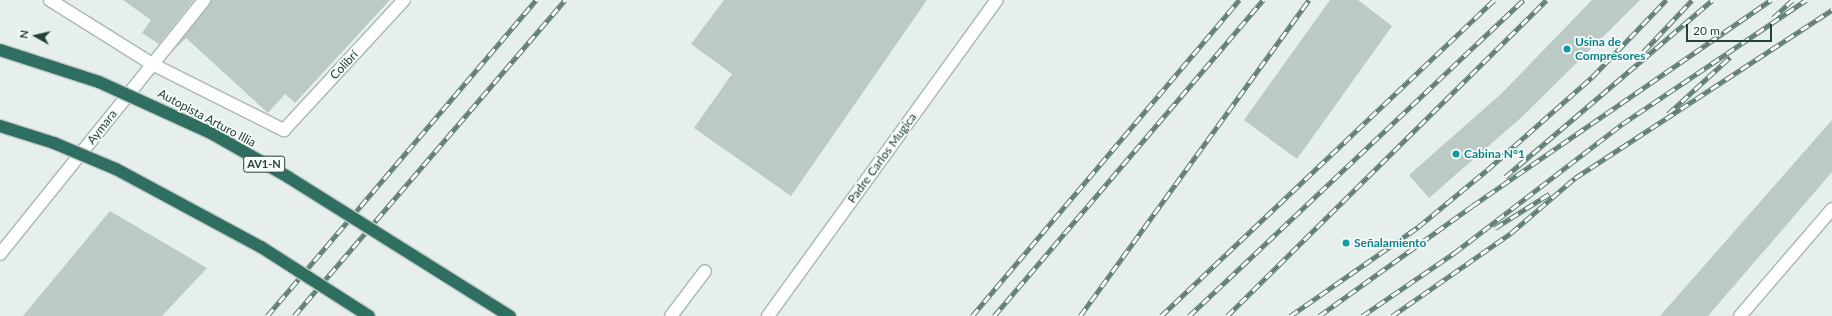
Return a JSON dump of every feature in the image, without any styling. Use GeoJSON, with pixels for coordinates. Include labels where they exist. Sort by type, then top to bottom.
{"type":"FeatureCollection","features":[{"type":"Feature","properties":{"kind":"highway","name":"Autopista Arturo Illia"},"geometry":{"type":"LineString","coordinates":[[0,50],[99,82],[211,133],[510,316]]}},
{"type":"Feature","properties":{"kind":"highway"},"geometry":{"type":"LineString","coordinates":[[0,126],[54,142],[116,169],[261,246],[369,316]]}},
{"type":"Feature","properties":{"kind":"street"},"geometry":{"type":"LineString","coordinates":[[50,0],[65,4],[152,64]]}},
{"type":"Feature","properties":{"kind":"street","name":"Aymara"},"geometry":{"type":"LineString","coordinates":[[0,254],[204,0]]}},
{"type":"Feature","properties":{"kind":"street","name":"Colibrí"},"geometry":{"type":"LineString","coordinates":[[152,64],[284,130],[404,0]]}},
{"type":"Feature","properties":{"kind":"street","name":"Padre Carlos Mugica"},"geometry":{"type":"LineString","coordinates":[[768,316],[997,0]]}},
{"type":"Feature","properties":{"kind":"street"},"geometry":{"type":"LineString","coordinates":[[1740,316],[1832,209]]}},
{"type":"Feature","properties":{"kind":"street"},"geometry":{"type":"LineString","coordinates":[[671,316],[705,271]]}},
{"type":"Feature","properties":{"kind":"building"},"geometry":{"type":"Polygon","coordinates":[[[123,0],[194,0],[159,44],[142,33],[151,20],[123,0]]]}},
{"type":"Feature","properties":{"kind":"building"},"geometry":{"type":"Polygon","coordinates":[[[211,0],[390,0],[295,103],[285,94],[268,113],[186,38],[172,52],[211,0]]]}},
{"type":"Feature","properties":{"kind":"building"},"geometry":{"type":"Polygon","coordinates":[[[724,0],[927,0],[791,196],[694,128],[732,74],[691,44],[724,0]]]}},
{"type":"Feature","properties":{"kind":"building"},"geometry":{"type":"Polygon","coordinates":[[[1330,0],[1358,0],[1392,26],[1297,159],[1244,120],[1330,0]]]}},
{"type":"Feature","properties":{"kind":"building"},"geometry":{"type":"Polygon","coordinates":[[[1592,0],[1640,0],[1523,116],[1429,198],[1409,175],[1501,94],[1592,0]]]}},
{"type":"Feature","properties":{"kind":"building"},"geometry":{"type":"Polygon","coordinates":[[[1832,120],[1832,172],[1708,316],[1660,316],[1832,120]]]}},
{"type":"Feature","properties":{"kind":"building"},"geometry":{"type":"Polygon","coordinates":[[[110,211],[207,268],[162,316],[23,316],[110,211]]]}},
{"type":"Feature","properties":{"kind":"railway"},"geometry":{"type":"LineString","coordinates":[[267,316],[536,0]]}},
{"type":"Feature","properties":{"kind":"railway"},"geometry":{"type":"LineString","coordinates":[[294,316],[565,0]]}},
{"type":"Feature","properties":{"kind":"railway"},"geometry":{"type":"LineString","coordinates":[[972,316],[1239,0]]}},
{"type":"Feature","properties":{"kind":"railway"},"geometry":{"type":"LineString","coordinates":[[994,316],[1263,0]]}},
{"type":"Feature","properties":{"kind":"railway"},"geometry":{"type":"LineString","coordinates":[[1080,316],[1309,0]]}},
{"type":"Feature","properties":{"kind":"railway"},"geometry":{"type":"LineString","coordinates":[[1161,316],[1494,0]]}},
{"type":"Feature","properties":{"kind":"railway"},"geometry":{"type":"LineString","coordinates":[[1189,316],[1523,0]]}},
{"type":"Feature","properties":{"kind":"railway"},"geometry":{"type":"LineString","coordinates":[[1227,316],[1546,0]]}},
{"type":"Feature","properties":{"kind":"railway"},"geometry":{"type":"LineString","coordinates":[[1290,316],[1418,227],[1487,170],[1592,77],[1666,0]]}},
{"type":"Feature","properties":{"kind":"railway"},"geometry":{"type":"LineString","coordinates":[[1643,52],[1692,0]]}},
{"type":"Feature","properties":{"kind":"railway"},"geometry":{"type":"LineString","coordinates":[[1505,177],[1712,0]]}},
{"type":"Feature","properties":{"kind":"railway"},"geometry":{"type":"LineString","coordinates":[[1319,316],[1472,206],[1771,0]]}},
{"type":"Feature","properties":{"kind":"railway"},"geometry":{"type":"LineString","coordinates":[[1773,18],[1792,0]]}},
{"type":"Feature","properties":{"kind":"railway"},"geometry":{"type":"LineString","coordinates":[[1362,316],[1454,253],[1622,124],[1806,0]]}},
{"type":"Feature","properties":{"kind":"railway"},"geometry":{"type":"LineString","coordinates":[[1392,316],[1511,233],[1575,178],[1832,10]]}},
{"type":"Feature","properties":{"kind":"railway"},"geometry":{"type":"LineString","coordinates":[[1668,114],[1730,57]]}},
{"type":"Feature","properties":{"kind":"railway"},"geometry":{"type":"LineString","coordinates":[[1495,228],[1549,194]]}},
{"type":"Feature","properties":{"kind":"place","name":"Usina de Compresores"},"geometry":{"type":"Point","coordinates":[1567,49]}},
{"type":"Feature","properties":{"kind":"place","name":"Cabina N°1"},"geometry":{"type":"Point","coordinates":[1456,154]}},
{"type":"Feature","properties":{"kind":"place","name":"Señalamiento"},"geometry":{"type":"Point","coordinates":[1346,243]}}]}
